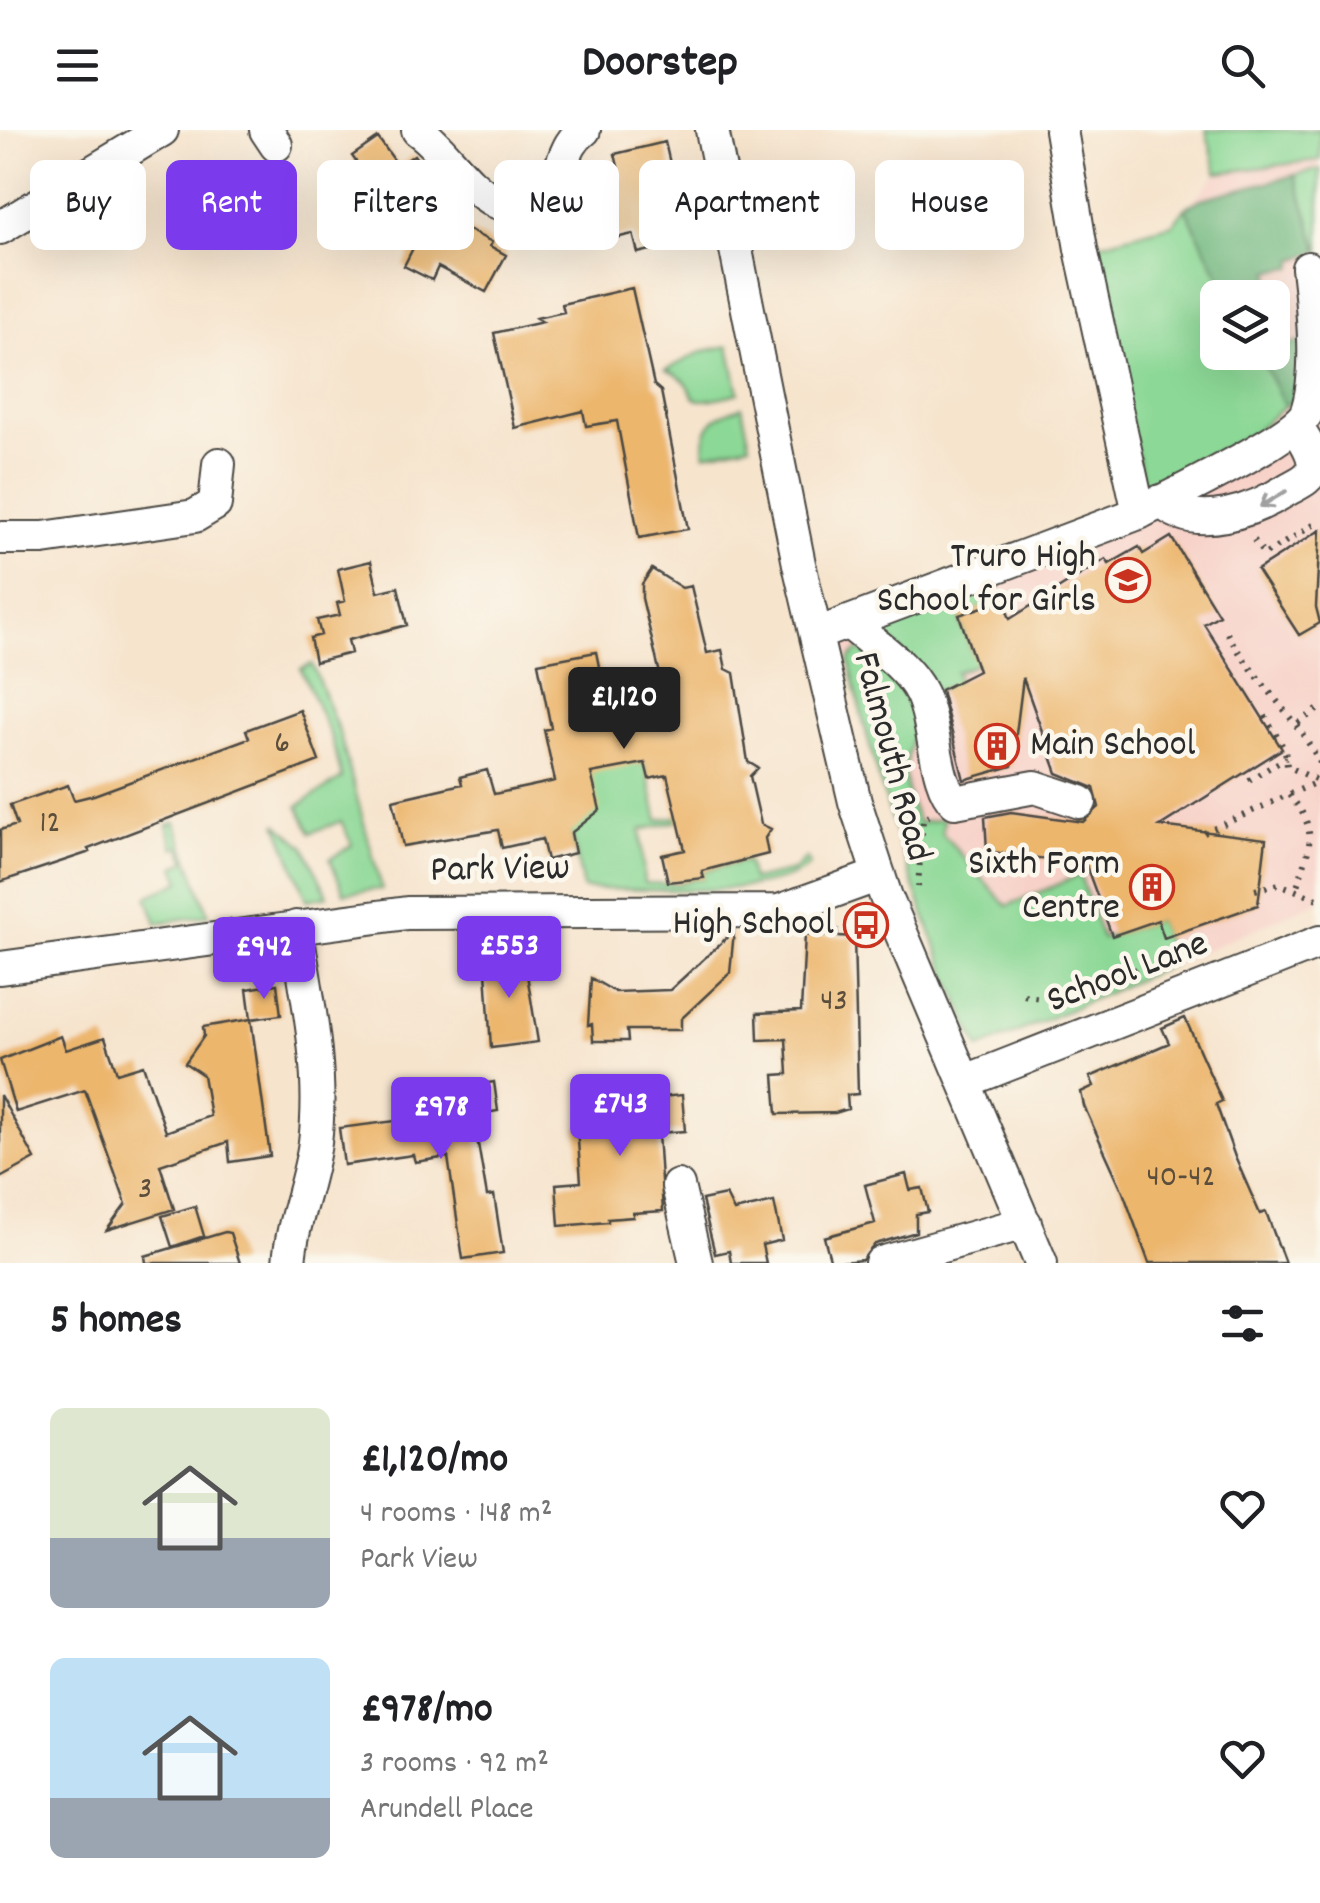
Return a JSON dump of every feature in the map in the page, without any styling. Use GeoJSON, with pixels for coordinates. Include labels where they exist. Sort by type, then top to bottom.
{"type":"FeatureCollection","features":[{"type":"Feature","properties":{"kind":"street"},"geometry":{"type":"LineString","coordinates":[[0,228],[162,130]]}},
{"type":"Feature","properties":{"kind":"street"},"geometry":{"type":"LineString","coordinates":[[418,130],[450,156],[478,193],[510,203],[531,200],[551,185],[566,146],[584,130]]}},
{"type":"Feature","properties":{"kind":"street","name":"Falmouth Road"},"geometry":{"type":"LineString","coordinates":[[712,130],[855,802],[879,874],[1041,1263]]}},
{"type":"Feature","properties":{"kind":"street"},"geometry":{"type":"LineString","coordinates":[[1061,130],[1081,248],[1150,507]]}},
{"type":"Feature","properties":{"kind":"street"},"geometry":{"type":"LineString","coordinates":[[1150,507],[1178,515],[1244,512],[1308,478],[1311,450],[1306,415],[1315,380],[1308,268]]}},
{"type":"Feature","properties":{"kind":"street"},"geometry":{"type":"LineString","coordinates":[[817,634],[1311,450]]}},
{"type":"Feature","properties":{"kind":"street"},"geometry":{"type":"LineString","coordinates":[[0,538],[43,538],[194,516],[215,504],[218,464]]}},
{"type":"Feature","properties":{"kind":"street"},"geometry":{"type":"LineString","coordinates":[[848,622],[920,690],[937,742],[944,792],[951,799],[968,803],[997,791],[1035,786],[1080,802]]}},
{"type":"Feature","properties":{"kind":"street","name":"Park View"},"geometry":{"type":"LineString","coordinates":[[0,968],[407,913],[779,911],[879,874]]}},
{"type":"Feature","properties":{"kind":"street"},"geometry":{"type":"LineString","coordinates":[[288,1263],[297,1205],[314,1148],[318,1099],[296,926]]}},
{"type":"Feature","properties":{"kind":"street","name":"School Lane"},"geometry":{"type":"LineString","coordinates":[[966,1081],[1320,942]]}},
{"type":"Feature","properties":{"kind":"street"},"geometry":{"type":"LineString","coordinates":[[678,1186],[696,1263]]}},
{"type":"Feature","properties":{"kind":"street"},"geometry":{"type":"LineString","coordinates":[[881,1263],[1025,1222]]}},
{"type":"Feature","properties":{"kind":"path"},"geometry":{"type":"LineString","coordinates":[[1241,544],[1252,537],[1264,556],[1320,522]]}},
{"type":"Feature","properties":{"kind":"path"},"geometry":{"type":"LineString","coordinates":[[1227,633],[1239,654],[1298,723],[1320,763]]}},
{"type":"Feature","properties":{"kind":"path"},"geometry":{"type":"LineString","coordinates":[[1298,723],[1320,708]]}},
{"type":"Feature","properties":{"kind":"path"},"geometry":{"type":"LineString","coordinates":[[1265,716],[1287,766],[1320,781]]}},
{"type":"Feature","properties":{"kind":"path"},"geometry":{"type":"LineString","coordinates":[[1249,780],[1286,758]]}},
{"type":"Feature","properties":{"kind":"path"},"geometry":{"type":"LineString","coordinates":[[1204,833],[1320,781]]}},
{"type":"Feature","properties":{"kind":"path"},"geometry":{"type":"LineString","coordinates":[[1289,794],[1308,816],[1310,844],[1296,889]]}},
{"type":"Feature","properties":{"kind":"path"},"geometry":{"type":"LineString","coordinates":[[917,895],[922,818],[951,799]]}},
{"type":"Feature","properties":{"kind":"path"},"geometry":{"type":"LineString","coordinates":[[1254,890],[1279,884],[1320,900]]}},
{"type":"Feature","properties":{"kind":"path"},"geometry":{"type":"LineString","coordinates":[[823,930],[876,935]]}},
{"type":"Feature","properties":{"kind":"path"},"geometry":{"type":"LineString","coordinates":[[1024,995],[1062,1000],[1144,962],[1184,952]]}},
{"type":"Feature","properties":{"kind":"shaded area","name":"Truro High School for Girls"},"geometry":{"type":"Polygon","coordinates":[[[1206,130],[1320,130],[1320,900],[979,1049],[899,851],[863,727],[839,617],[1124,507],[1091,246],[1173,224],[1217,173],[1206,130]]]}},
{"type":"Feature","properties":{"kind":"green space"},"geometry":{"type":"Polygon","coordinates":[[[1206,130],[1320,130],[1320,160],[1217,173],[1206,130]]]}},
{"type":"Feature","properties":{"kind":"green space"},"geometry":{"type":"Polygon","coordinates":[[[1320,169],[1320,251],[1319,251],[1295,175],[1320,169]]]}},
{"type":"Feature","properties":{"kind":"green space"},"geometry":{"type":"Polygon","coordinates":[[[1295,175],[1319,251],[1294,260],[1294,267],[1270,271],[1271,280],[1221,280],[1185,208],[1201,199],[1295,175]]]}},
{"type":"Feature","properties":{"kind":"green space"},"geometry":{"type":"Polygon","coordinates":[[[1185,208],[1221,280],[1200,280],[1200,370],[1267,370],[1285,406],[1253,433],[1145,490],[1091,246],[1173,224],[1185,208]]]}},
{"type":"Feature","properties":{"kind":"green space"},"geometry":{"type":"Polygon","coordinates":[[[1304,342],[1300,396],[1285,406],[1267,370],[1290,370],[1290,344],[1304,342]]]}},
{"type":"Feature","properties":{"kind":"green space"},"geometry":{"type":"Polygon","coordinates":[[[729,346],[739,393],[696,399],[680,377],[666,370],[703,351],[729,346]]]}},
{"type":"Feature","properties":{"kind":"green space"},"geometry":{"type":"Polygon","coordinates":[[[742,407],[750,444],[705,454],[705,436],[712,422],[742,407]]]}},
{"type":"Feature","properties":{"kind":"green space"},"geometry":{"type":"Polygon","coordinates":[[[989,583],[999,601],[959,616],[973,656],[991,659],[956,672],[959,684],[936,691],[879,627],[989,583]]]}},
{"type":"Feature","properties":{"kind":"green space"},"geometry":{"type":"Polygon","coordinates":[[[858,650],[877,658],[915,710],[906,777],[919,823],[944,818],[942,833],[1007,906],[1080,875],[1102,939],[1158,920],[1173,964],[979,1049],[939,954],[888,809],[849,660],[858,650]]]}},
{"type":"Feature","properties":{"kind":"green space"},"geometry":{"type":"Polygon","coordinates":[[[312,664],[339,732],[382,889],[344,893],[330,859],[352,845],[341,821],[311,833],[298,806],[342,778],[331,737],[301,669],[312,664]]]}},
{"type":"Feature","properties":{"kind":"green space"},"geometry":{"type":"Polygon","coordinates":[[[645,763],[658,820],[689,814],[690,818],[641,830],[644,883],[676,884],[703,878],[702,871],[747,861],[752,880],[793,871],[806,858],[810,864],[793,875],[768,883],[738,887],[583,889],[572,835],[542,841],[535,811],[565,804],[560,769],[645,763]]]}},
{"type":"Feature","properties":{"kind":"green space"},"geometry":{"type":"Polygon","coordinates":[[[175,822],[209,915],[157,923],[147,897],[181,881],[175,867],[186,861],[180,846],[174,848],[167,825],[175,822]]]}},
{"type":"Feature","properties":{"kind":"green space"},"geometry":{"type":"Polygon","coordinates":[[[277,823],[304,846],[328,896],[307,900],[277,823]]]}},
{"type":"Feature","properties":{"kind":"building"},"geometry":{"type":"Polygon","coordinates":[[[378,138],[394,160],[355,160],[352,156],[378,138]]]}},
{"type":"Feature","properties":{"kind":"building"},"geometry":{"type":"Polygon","coordinates":[[[665,142],[669,160],[639,160],[639,250],[650,250],[638,253],[633,234],[619,237],[621,179],[615,154],[665,142]]]}},
{"type":"Feature","properties":{"kind":"building"},"geometry":{"type":"Polygon","coordinates":[[[474,233],[506,255],[486,292],[438,267],[432,280],[404,266],[412,250],[474,250],[474,233]]]}},
{"type":"Feature","properties":{"kind":"building"},"geometry":{"type":"Polygon","coordinates":[[[632,288],[654,385],[661,391],[688,529],[639,538],[617,421],[586,426],[583,411],[515,428],[494,333],[543,322],[536,318],[564,312],[562,304],[632,288]]]}},
{"type":"Feature","properties":{"kind":"building"},"geometry":{"type":"Polygon","coordinates":[[[1320,530],[1316,607],[1320,623],[1299,635],[1257,570],[1320,530]]]}},
{"type":"Feature","properties":{"kind":"building"},"geometry":{"type":"Polygon","coordinates":[[[1171,537],[1219,615],[1204,624],[1282,749],[1160,826],[1266,839],[1258,905],[1164,938],[1158,920],[1112,936],[1085,863],[1029,857],[1021,870],[1011,855],[987,851],[985,817],[1011,812],[1083,822],[1099,807],[1094,788],[1057,773],[1023,678],[1012,766],[964,780],[941,690],[978,671],[959,615],[1003,600],[1010,619],[1106,559],[1109,564],[1139,547],[1143,554],[1171,537]]]}},
{"type":"Feature","properties":{"kind":"building"},"geometry":{"type":"Polygon","coordinates":[[[371,561],[378,592],[398,587],[407,625],[348,640],[351,653],[315,662],[310,638],[321,635],[317,620],[340,615],[337,603],[345,601],[338,569],[371,561]]]}},
{"type":"Feature","properties":{"kind":"building"},"geometry":{"type":"Polygon","coordinates":[[[652,569],[682,588],[691,586],[707,653],[722,650],[726,669],[734,673],[748,762],[758,768],[750,776],[761,824],[771,829],[765,838],[768,854],[702,871],[704,878],[668,882],[662,855],[685,850],[667,775],[649,779],[645,763],[591,773],[600,810],[571,833],[575,853],[547,860],[542,839],[502,848],[498,830],[403,846],[393,800],[462,784],[460,777],[487,770],[494,794],[555,781],[544,730],[551,728],[538,663],[596,652],[603,686],[660,674],[642,598],[642,584],[652,569]]]}},
{"type":"Feature","properties":{"kind":"building"},"geometry":{"type":"Polygon","coordinates":[[[300,710],[319,761],[88,849],[90,852],[0,882],[0,830],[17,825],[10,805],[68,785],[74,800],[94,795],[249,738],[246,730],[300,710]]]}},
{"type":"Feature","properties":{"kind":"building"},"geometry":{"type":"Polygon","coordinates":[[[734,931],[730,973],[681,1019],[681,1030],[627,1030],[628,1041],[593,1041],[592,1024],[588,1025],[591,978],[615,992],[670,990],[734,931]]]}},
{"type":"Feature","properties":{"kind":"building"},"geometry":{"type":"Polygon","coordinates":[[[805,934],[854,937],[858,1094],[847,1095],[848,1109],[835,1113],[777,1114],[774,1075],[788,1074],[786,1039],[758,1040],[757,1013],[801,1011],[805,934]]]}},
{"type":"Feature","properties":{"kind":"building"},"geometry":{"type":"Polygon","coordinates":[[[523,950],[538,1042],[491,1048],[485,956],[523,950]]]}},
{"type":"Feature","properties":{"kind":"building"},"geometry":{"type":"Polygon","coordinates":[[[277,984],[281,1015],[251,1019],[247,989],[277,984]]]}},
{"type":"Feature","properties":{"kind":"building"},"geometry":{"type":"Polygon","coordinates":[[[1185,1018],[1222,1101],[1216,1104],[1235,1157],[1260,1214],[1266,1212],[1285,1263],[1149,1263],[1123,1192],[1084,1106],[1081,1092],[1094,1086],[1090,1077],[1169,1043],[1162,1028],[1185,1018]]]}},
{"type":"Feature","properties":{"kind":"building"},"geometry":{"type":"Polygon","coordinates":[[[251,1019],[270,1156],[230,1162],[228,1142],[160,1165],[174,1209],[107,1230],[126,1204],[85,1090],[16,1112],[0,1060],[61,1036],[66,1050],[105,1037],[117,1073],[143,1065],[166,1132],[210,1116],[203,1075],[185,1063],[204,1036],[203,1027],[251,1019]]]}},
{"type":"Feature","properties":{"kind":"building"},"geometry":{"type":"Polygon","coordinates":[[[494,1082],[498,1111],[473,1115],[487,1196],[494,1195],[503,1253],[463,1259],[448,1157],[415,1162],[413,1155],[344,1165],[339,1128],[468,1112],[465,1087],[494,1082]]]}},
{"type":"Feature","properties":{"kind":"building"},"geometry":{"type":"Polygon","coordinates":[[[638,1088],[639,1099],[682,1095],[685,1131],[658,1133],[663,1211],[633,1213],[633,1217],[608,1222],[559,1226],[556,1184],[581,1182],[577,1127],[601,1125],[598,1091],[638,1088]]]}},
{"type":"Feature","properties":{"kind":"building"},"geometry":{"type":"Polygon","coordinates":[[[0,1095],[35,1159],[0,1178],[0,1095]]]}},
{"type":"Feature","properties":{"kind":"building"},"geometry":{"type":"Polygon","coordinates":[[[906,1174],[910,1190],[922,1188],[928,1212],[916,1214],[916,1232],[875,1244],[862,1260],[831,1263],[824,1237],[875,1223],[865,1185],[906,1174]]]}},
{"type":"Feature","properties":{"kind":"building"},"geometry":{"type":"Polygon","coordinates":[[[726,1195],[734,1211],[774,1202],[782,1240],[762,1245],[766,1263],[731,1263],[729,1251],[715,1254],[702,1200],[726,1195]]]}},
{"type":"Feature","properties":{"kind":"building"},"geometry":{"type":"Polygon","coordinates":[[[195,1206],[204,1236],[172,1247],[162,1216],[195,1206]]]}},
{"type":"Feature","properties":{"kind":"building"},"geometry":{"type":"Polygon","coordinates":[[[230,1233],[240,1263],[146,1263],[145,1256],[230,1233]]]}},
{"type":"Feature","properties":{"kind":"place","name":"Truro High School for Girls"},"geometry":{"type":"Point","coordinates":[1128,580]}},
{"type":"Feature","properties":{"kind":"place","name":"Main School"},"geometry":{"type":"Point","coordinates":[997,746]}},
{"type":"Feature","properties":{"kind":"place","name":"Sixth Form Centre"},"geometry":{"type":"Point","coordinates":[1152,887]}},
{"type":"Feature","properties":{"kind":"place","name":"High School"},"geometry":{"type":"Point","coordinates":[866,925]}}]}
